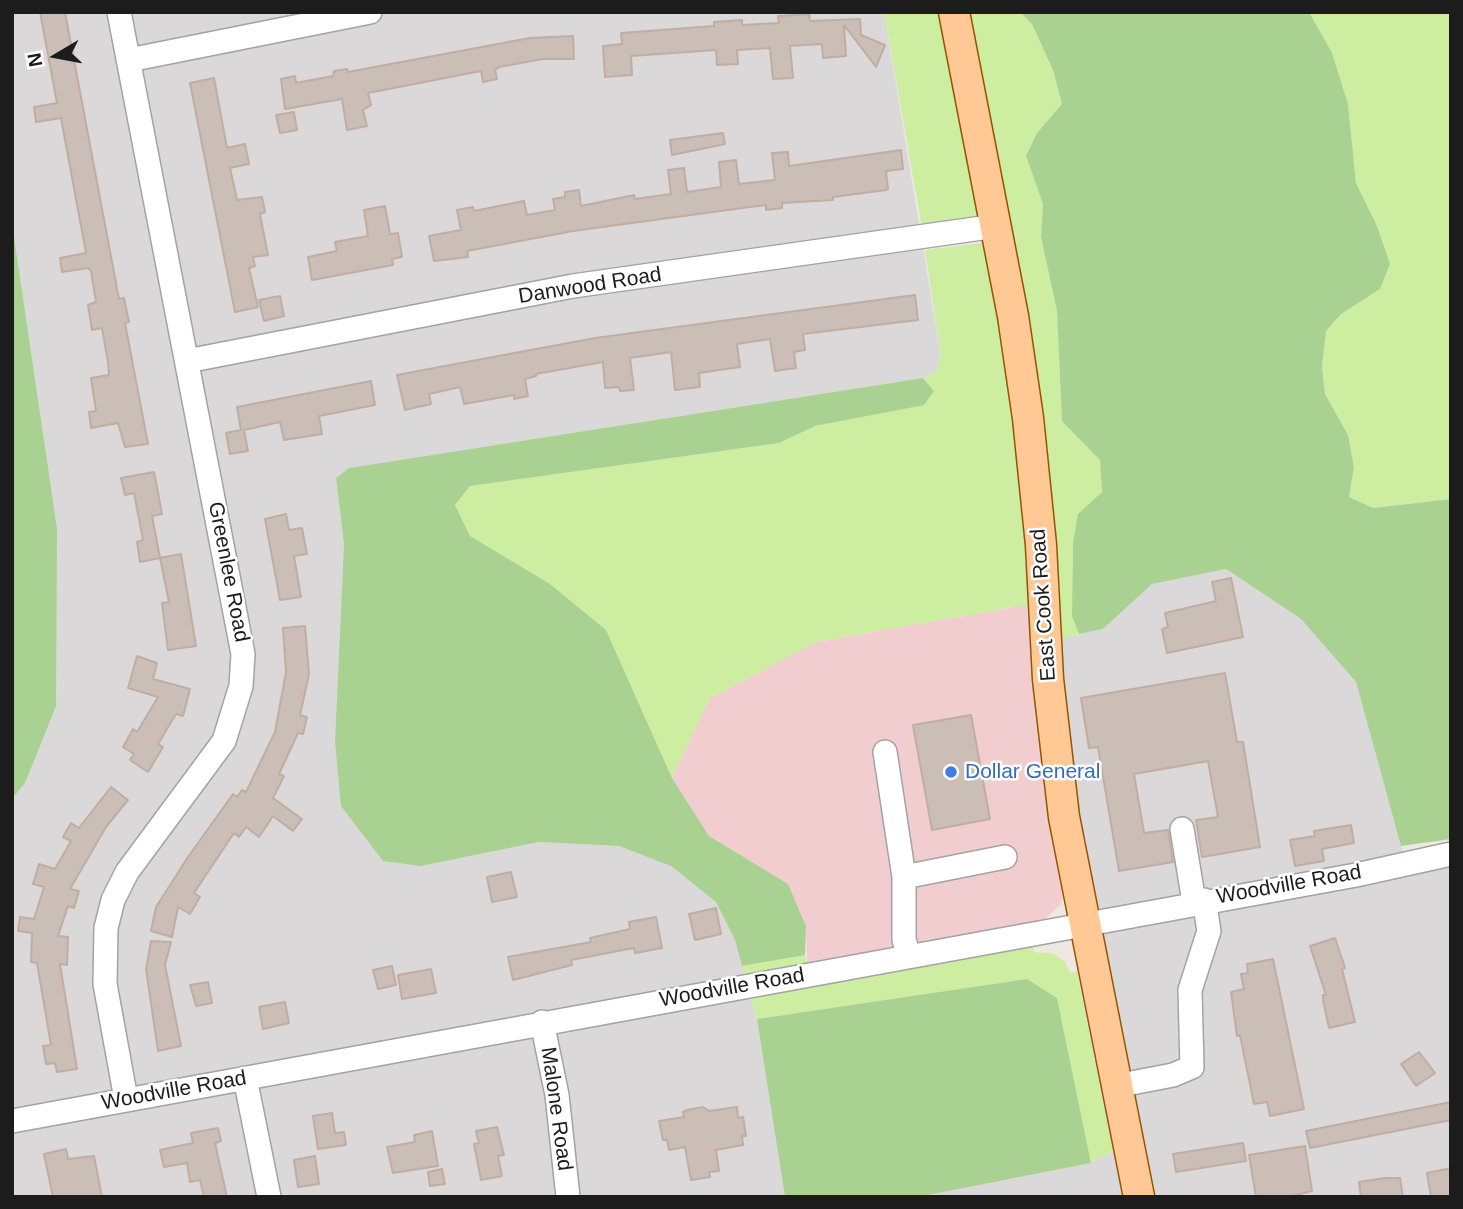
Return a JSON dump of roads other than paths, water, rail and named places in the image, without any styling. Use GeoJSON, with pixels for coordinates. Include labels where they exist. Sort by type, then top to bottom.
{"type":"FeatureCollection","features":[{"type":"Feature","properties":{"kind":"main road","name":"East Cook Road"},"geometry":{"type":"LineString","coordinates":[[954,12],[996,226],[1028,418],[1053,730],[1083,924],[1139,1197]]}},
{"type":"Feature","properties":{"kind":"street","name":"Greenlee Road"},"geometry":{"type":"LineString","coordinates":[[119,12],[239,619],[243,654],[241,686],[224,741],[143,848],[113,900],[106,928],[105,984],[126,1099]]}},
{"type":"Feature","properties":{"kind":"street"},"geometry":{"type":"LineString","coordinates":[[129,60],[370,12]]}},
{"type":"Feature","properties":{"kind":"street","name":"Danwood Road"},"geometry":{"type":"LineString","coordinates":[[187,361],[573,286],[996,226]]}},
{"type":"Feature","properties":{"kind":"street"},"geometry":{"type":"LineString","coordinates":[[885,752],[904,877],[904,940],[909,956]]}},
{"type":"Feature","properties":{"kind":"street"},"geometry":{"type":"LineString","coordinates":[[1116,1086],[1173,1075],[1192,1067],[1194,1058],[1190,990],[1209,931],[1182,829]]}},
{"type":"Feature","properties":{"kind":"street","name":"Woodville Road"},"geometry":{"type":"LineString","coordinates":[[12,1121],[1356,874],[1451,854]]}},
{"type":"Feature","properties":{"kind":"street"},"geometry":{"type":"LineString","coordinates":[[904,877],[1004,857]]}},
{"type":"Feature","properties":{"kind":"street","name":"Malone Road"},"geometry":{"type":"LineString","coordinates":[[542,1023],[556,1096],[568,1197]]}},
{"type":"Feature","properties":{"kind":"street"},"geometry":{"type":"LineString","coordinates":[[245,1078],[269,1197]]}},
{"type":"Feature","properties":{"kind":"place","name":"Dollar General"},"geometry":{"type":"Point","coordinates":[951,772]}}]}
